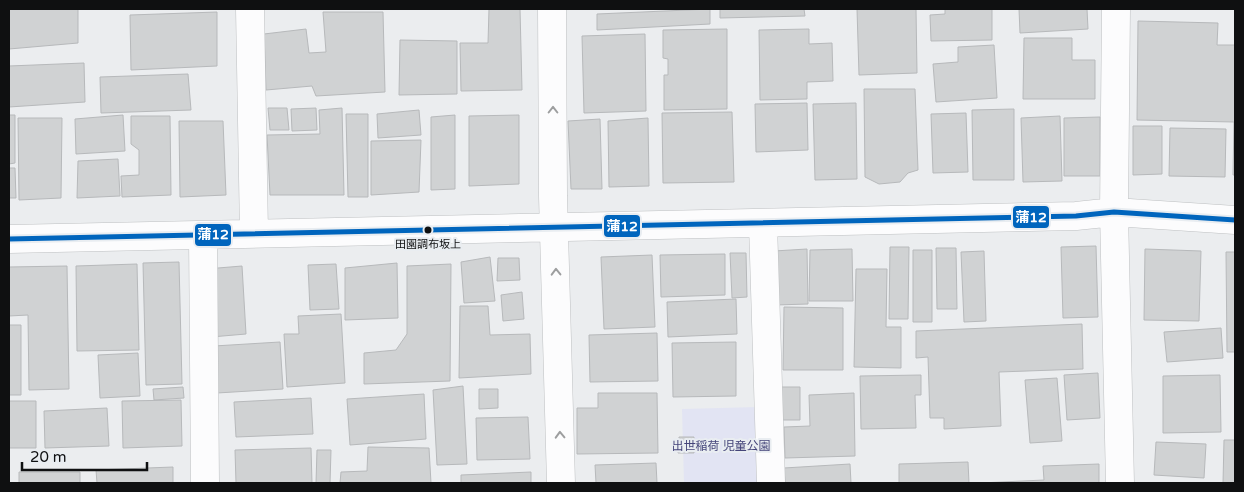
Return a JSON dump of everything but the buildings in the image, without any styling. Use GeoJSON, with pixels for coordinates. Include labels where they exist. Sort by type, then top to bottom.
{"type":"FeatureCollection","features":[{"type":"Feature","properties":{"kind":"street"},"geometry":{"type":"LineString","coordinates":[[250,9],[254,233]]}},
{"type":"Feature","properties":{"kind":"street"},"geometry":{"type":"LineString","coordinates":[[552,9],[554,228],[561,483]]}},
{"type":"Feature","properties":{"kind":"street"},"geometry":{"type":"LineString","coordinates":[[1116,9],[1114,212],[1120,483]]}},
{"type":"Feature","properties":{"kind":"street"},"geometry":{"type":"LineString","coordinates":[[9,239],[763,224],[1076,216],[1114,212],[1235,220]]}},
{"type":"Feature","properties":{"kind":"street"},"geometry":{"type":"LineString","coordinates":[[763,224],[770,483]]}},
{"type":"Feature","properties":{"kind":"street"},"geometry":{"type":"LineString","coordinates":[[204,235],[205,483]]}},
{"type":"Feature","properties":{"kind":"green space","name":"出世稲荷 児童公園"},"geometry":{"type":"Polygon","coordinates":[[[758,407],[760,483],[684,483],[682,409],[758,407]]]}},
{"type":"Feature","properties":{"kind":"transit line","name":"蒲12"},"geometry":{"type":"LineString","coordinates":[[9,239],[1076,216],[1114,212],[1235,220]]}},
{"type":"Feature","properties":{"kind":"place","name":"田園調布坂上"},"geometry":{"type":"Point","coordinates":[428,230]}}]}
